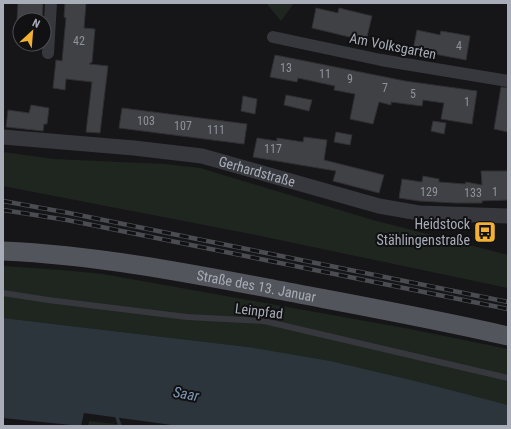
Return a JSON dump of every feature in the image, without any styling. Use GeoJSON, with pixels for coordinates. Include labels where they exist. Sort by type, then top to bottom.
{"type":"FeatureCollection","features":[{"type":"Feature","properties":{"kind":"main road","name":"Straße des 13. Januar"},"geometry":{"type":"LineString","coordinates":[[3,251],[62,255],[148,266],[412,316],[508,336]]}},
{"type":"Feature","properties":{"kind":"street"},"geometry":{"type":"LineString","coordinates":[[48,54],[51,3]]}},
{"type":"Feature","properties":{"kind":"street","name":"Am Volksgarten"},"geometry":{"type":"LineString","coordinates":[[273,37],[381,60],[508,81]]}},
{"type":"Feature","properties":{"kind":"street","name":"Gerhardstraße"},"geometry":{"type":"LineString","coordinates":[[3,137],[134,148],[202,156],[379,206],[419,213],[508,216]]}},
{"type":"Feature","properties":{"kind":"lane","name":"Leinpfad"},"geometry":{"type":"LineString","coordinates":[[3,293],[187,317],[264,321],[508,378]]}},
{"type":"Feature","properties":{"kind":"shaded area"},"geometry":{"type":"Polygon","coordinates":[[[266,3],[294,3],[281,21],[266,3]]]}},
{"type":"Feature","properties":{"kind":"shaded area"},"geometry":{"type":"Polygon","coordinates":[[[3,152],[54,159],[165,164],[200,168],[373,220],[508,255],[508,288],[251,234],[3,186],[3,152]]]}},
{"type":"Feature","properties":{"kind":"shaded area"},"geometry":{"type":"Polygon","coordinates":[[[3,266],[103,274],[410,329],[508,349],[508,405],[248,347],[3,318],[3,266]]]}},
{"type":"Feature","properties":{"kind":"shaded area"},"geometry":{"type":"Polygon","coordinates":[[[89,421],[133,426],[88,426],[89,421]]]}},
{"type":"Feature","properties":{"kind":"water","name":"Saar"},"geometry":{"type":"Polygon","coordinates":[[[3,318],[248,347],[330,361],[508,405],[508,426],[179,426],[84,413],[81,426],[3,418],[3,318]]]}},
{"type":"Feature","properties":{"kind":"building"},"geometry":{"type":"Polygon","coordinates":[[[18,3],[43,3],[42,12],[17,12],[18,3]]]}},
{"type":"Feature","properties":{"kind":"building"},"geometry":{"type":"Polygon","coordinates":[[[65,3],[86,3],[84,28],[95,29],[92,62],[89,64],[108,66],[100,133],[86,132],[92,82],[66,79],[65,90],[53,88],[56,60],[62,61],[66,18],[64,17],[65,3]]]}},
{"type":"Feature","properties":{"kind":"building"},"geometry":{"type":"Polygon","coordinates":[[[316,8],[338,13],[339,8],[372,16],[366,41],[312,28],[316,8]]]}},
{"type":"Feature","properties":{"kind":"building"},"geometry":{"type":"Polygon","coordinates":[[[417,30],[440,35],[441,31],[470,36],[466,60],[413,50],[417,30]]]}},
{"type":"Feature","properties":{"kind":"building"},"geometry":{"type":"Polygon","coordinates":[[[275,55],[405,81],[477,91],[472,124],[441,119],[444,103],[423,100],[422,106],[391,102],[391,105],[379,102],[373,124],[350,119],[355,94],[334,90],[335,86],[298,78],[297,82],[270,77],[275,55]]]}},
{"type":"Feature","properties":{"kind":"building"},"geometry":{"type":"Polygon","coordinates":[[[501,87],[508,88],[508,132],[494,129],[501,87]]]}},
{"type":"Feature","properties":{"kind":"building"},"geometry":{"type":"Polygon","coordinates":[[[286,95],[312,100],[309,111],[284,105],[286,95]]]}},
{"type":"Feature","properties":{"kind":"building"},"geometry":{"type":"Polygon","coordinates":[[[243,96],[257,99],[255,114],[241,111],[243,96]]]}},
{"type":"Feature","properties":{"kind":"building"},"geometry":{"type":"Polygon","coordinates":[[[31,105],[49,108],[47,124],[44,124],[43,131],[6,127],[8,110],[29,113],[31,105]]]}},
{"type":"Feature","properties":{"kind":"building"},"geometry":{"type":"Polygon","coordinates":[[[122,108],[247,124],[244,144],[119,128],[122,108]]]}},
{"type":"Feature","properties":{"kind":"building"},"geometry":{"type":"Polygon","coordinates":[[[433,121],[446,123],[444,134],[431,131],[433,121]]]}},
{"type":"Feature","properties":{"kind":"building"},"geometry":{"type":"Polygon","coordinates":[[[336,132],[352,135],[350,145],[334,142],[336,132]]]}},
{"type":"Feature","properties":{"kind":"building"},"geometry":{"type":"Polygon","coordinates":[[[304,137],[327,140],[324,160],[384,175],[379,193],[333,181],[336,171],[253,157],[257,138],[277,141],[277,138],[303,142],[304,137]]]}},
{"type":"Feature","properties":{"kind":"building"},"geometry":{"type":"Polygon","coordinates":[[[481,171],[508,171],[508,200],[482,201],[482,203],[455,203],[419,201],[399,198],[402,179],[422,182],[423,176],[439,179],[439,182],[465,184],[466,182],[482,185],[481,171]]]}},
{"type":"Feature","properties":{"kind":"waterway"},"geometry":{"type":"LineString","coordinates":[[116,414],[120,426]]}},
{"type":"Feature","properties":{"kind":"railway"},"geometry":{"type":"LineString","coordinates":[[3,201],[508,302]]}},
{"type":"Feature","properties":{"kind":"railway"},"geometry":{"type":"LineString","coordinates":[[3,210],[67,220],[508,309]]}},
{"type":"Feature","properties":{"kind":"place","name":"Heidstock Stählingenstraße"},"geometry":{"type":"Point","coordinates":[485,232]}}]}
